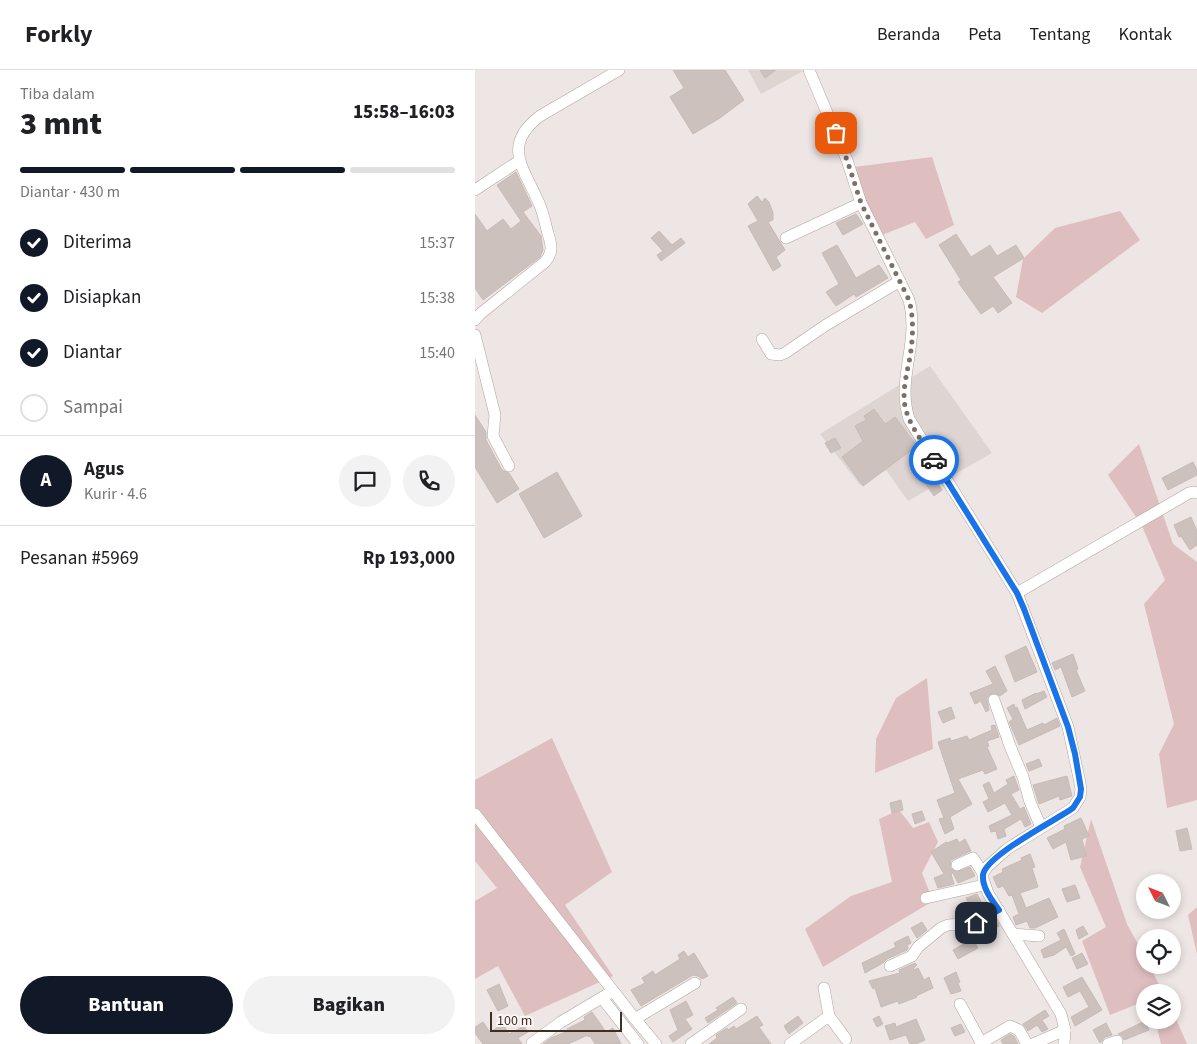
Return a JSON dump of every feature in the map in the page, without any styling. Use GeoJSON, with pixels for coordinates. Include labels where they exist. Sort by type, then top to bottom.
{"type":"FeatureCollection","features":[{"type":"Feature","properties":{"kind":"street"},"geometry":{"type":"LineString","coordinates":[[475,320],[545,262],[551,254],[552,246],[544,218],[519,161],[522,133],[540,116],[619,70]]}},
{"type":"Feature","properties":{"kind":"street"},"geometry":{"type":"LineString","coordinates":[[809,70],[847,160],[861,203],[909,300],[912,312],[911,354],[904,392],[909,419],[1017,593],[1068,727],[1075,754],[1081,789],[1080,797],[1073,808],[1007,849],[987,867],[983,879]]}},
{"type":"Feature","properties":{"kind":"street"},"geometry":{"type":"LineString","coordinates":[[475,190],[519,161]]}},
{"type":"Feature","properties":{"kind":"street"},"geometry":{"type":"LineString","coordinates":[[786,238],[861,203]]}},
{"type":"Feature","properties":{"kind":"street"},"geometry":{"type":"LineString","coordinates":[[762,339],[771,354],[780,355],[785,353],[826,324],[899,281]]}},
{"type":"Feature","properties":{"kind":"street"},"geometry":{"type":"LineString","coordinates":[[475,335],[495,414],[493,436],[509,466]]}},
{"type":"Feature","properties":{"kind":"street"},"geometry":{"type":"LineString","coordinates":[[1017,593],[1189,493],[1197,493]]}},
{"type":"Feature","properties":{"kind":"street"},"geometry":{"type":"LineString","coordinates":[[994,700],[1023,777],[1029,802],[1041,827]]}},
{"type":"Feature","properties":{"kind":"street"},"geometry":{"type":"LineString","coordinates":[[475,814],[635,1020],[656,1044]]}},
{"type":"Feature","properties":{"kind":"street"},"geometry":{"type":"LineString","coordinates":[[957,865],[973,858],[999,910],[1061,1014],[1065,1030],[1064,1044]]}},
{"type":"Feature","properties":{"kind":"street"},"geometry":{"type":"LineString","coordinates":[[926,898],[983,879]]}},
{"type":"Feature","properties":{"kind":"street"},"geometry":{"type":"LineString","coordinates":[[890,966],[912,956],[919,947],[941,928],[947,925],[976,923],[999,910]]}},
{"type":"Feature","properties":{"kind":"street"},"geometry":{"type":"LineString","coordinates":[[1013,934],[1039,936]]}},
{"type":"Feature","properties":{"kind":"street"},"geometry":{"type":"LineString","coordinates":[[635,1020],[695,983]]}},
{"type":"Feature","properties":{"kind":"street"},"geometry":{"type":"LineString","coordinates":[[824,988],[829,1016],[846,1039]]}},
{"type":"Feature","properties":{"kind":"street"},"geometry":{"type":"LineString","coordinates":[[533,1043],[561,1022],[613,991]]}},
{"type":"Feature","properties":{"kind":"street"},"geometry":{"type":"LineString","coordinates":[[602,998],[638,1044]]}},
{"type":"Feature","properties":{"kind":"street"},"geometry":{"type":"LineString","coordinates":[[960,1004],[981,1044],[1010,1026],[1019,1030],[1027,1044]]}},
{"type":"Feature","properties":{"kind":"street"},"geometry":{"type":"LineString","coordinates":[[691,1044],[741,1009]]}},
{"type":"Feature","properties":{"kind":"street"},"geometry":{"type":"LineString","coordinates":[[790,1044],[829,1016]]}},
{"type":"Feature","properties":{"kind":"street"},"geometry":{"type":"LineString","coordinates":[[1033,1044],[1065,1030]]}},
{"type":"Feature","properties":{"kind":"shaded area"},"geometry":{"type":"Polygon","coordinates":[[[748,70],[805,70],[761,94],[748,70]]]}},
{"type":"Feature","properties":{"kind":"shaded area"},"geometry":{"type":"Polygon","coordinates":[[[932,157],[954,225],[926,239],[915,222],[882,235],[857,197],[854,167],[932,157]]]}},
{"type":"Feature","properties":{"kind":"shaded area"},"geometry":{"type":"Polygon","coordinates":[[[1120,211],[1140,240],[1042,313],[1016,297],[1023,259],[1055,228],[1120,211]]]}},
{"type":"Feature","properties":{"kind":"shaded area"},"geometry":{"type":"Polygon","coordinates":[[[930,366],[992,453],[908,501],[886,470],[860,485],[820,434],[930,366]]]}},
{"type":"Feature","properties":{"kind":"shaded area"},"geometry":{"type":"Polygon","coordinates":[[[1139,444],[1173,544],[1197,562],[1197,800],[1167,808],[1159,754],[1174,724],[1144,604],[1165,580],[1142,526],[1108,475],[1139,444]]]}},
{"type":"Feature","properties":{"kind":"shaded area"},"geometry":{"type":"Polygon","coordinates":[[[927,678],[933,749],[875,773],[876,739],[896,698],[927,678]]]}},
{"type":"Feature","properties":{"kind":"shaded area"},"geometry":{"type":"Polygon","coordinates":[[[552,738],[612,872],[565,905],[613,976],[525,1016],[498,966],[475,979],[475,901],[497,888],[475,861],[475,780],[552,738]]]}},
{"type":"Feature","properties":{"kind":"shaded area"},"geometry":{"type":"Polygon","coordinates":[[[899,810],[913,828],[929,822],[938,842],[922,873],[933,901],[823,967],[805,929],[851,896],[892,882],[879,819],[899,810]]]}},
{"type":"Feature","properties":{"kind":"shaded area"},"geometry":{"type":"Polygon","coordinates":[[[1091,819],[1127,924],[1136,940],[1136,974],[1154,974],[1159,984],[1136,984],[1136,1005],[1110,1015],[1082,941],[1106,927],[1080,867],[1091,819]]]}},
{"type":"Feature","properties":{"kind":"shaded area"},"geometry":{"type":"Polygon","coordinates":[[[1197,907],[1197,954],[1188,915],[1197,907]]]}},
{"type":"Feature","properties":{"kind":"shaded area"},"geometry":{"type":"Polygon","coordinates":[[[1157,1029],[1180,1029],[1187,1044],[1161,1044],[1157,1029]]]}},
{"type":"Feature","properties":{"kind":"building"},"geometry":{"type":"Polygon","coordinates":[[[673,70],[725,70],[744,100],[720,118],[693,134],[670,97],[684,88],[673,70]]]}},
{"type":"Feature","properties":{"kind":"building"},"geometry":{"type":"Polygon","coordinates":[[[760,70],[776,70],[765,78],[760,70]]]}},
{"type":"Feature","properties":{"kind":"building"},"geometry":{"type":"Polygon","coordinates":[[[516,172],[532,206],[523,212],[541,236],[543,250],[540,257],[483,300],[475,288],[475,214],[487,231],[503,219],[511,229],[521,221],[497,185],[516,172]]]}},
{"type":"Feature","properties":{"kind":"building"},"geometry":{"type":"Polygon","coordinates":[[[757,196],[762,202],[765,198],[769,202],[773,213],[773,220],[768,222],[785,250],[776,257],[781,266],[773,271],[748,226],[758,221],[748,204],[757,196]]]}},
{"type":"Feature","properties":{"kind":"building"},"geometry":{"type":"Polygon","coordinates":[[[856,214],[863,224],[843,235],[836,223],[856,214]]]}},
{"type":"Feature","properties":{"kind":"building"},"geometry":{"type":"Polygon","coordinates":[[[659,231],[672,245],[681,238],[685,243],[661,261],[657,255],[663,251],[651,238],[659,231]]]}},
{"type":"Feature","properties":{"kind":"building"},"geometry":{"type":"Polygon","coordinates":[[[956,234],[971,257],[990,245],[997,256],[1016,245],[1024,258],[993,277],[1012,303],[998,313],[993,306],[981,314],[958,282],[961,280],[939,245],[956,234]]]}},
{"type":"Feature","properties":{"kind":"building"},"geometry":{"type":"Polygon","coordinates":[[[837,245],[856,278],[879,265],[888,278],[856,297],[854,294],[836,306],[826,292],[839,284],[822,253],[837,245]]]}},
{"type":"Feature","properties":{"kind":"building"},"geometry":{"type":"Polygon","coordinates":[[[874,409],[885,424],[895,417],[917,446],[863,486],[842,457],[863,441],[855,426],[866,420],[864,416],[874,409]]]}},
{"type":"Feature","properties":{"kind":"building"},"geometry":{"type":"Polygon","coordinates":[[[475,415],[486,432],[486,440],[502,470],[509,473],[519,489],[497,503],[475,467],[475,415]]]}},
{"type":"Feature","properties":{"kind":"building"},"geometry":{"type":"Polygon","coordinates":[[[835,438],[841,448],[831,453],[825,443],[835,438]]]}},
{"type":"Feature","properties":{"kind":"building"},"geometry":{"type":"Polygon","coordinates":[[[1193,462],[1197,475],[1168,490],[1162,478],[1193,462]]]}},
{"type":"Feature","properties":{"kind":"building"},"geometry":{"type":"Polygon","coordinates":[[[557,472],[582,516],[544,538],[519,494],[557,472]]]}},
{"type":"Feature","properties":{"kind":"building"},"geometry":{"type":"Polygon","coordinates":[[[932,475],[942,490],[934,496],[924,481],[932,475]]]}},
{"type":"Feature","properties":{"kind":"building"},"geometry":{"type":"Polygon","coordinates":[[[1191,517],[1197,531],[1197,545],[1190,550],[1181,536],[1179,537],[1174,525],[1191,517]]]}},
{"type":"Feature","properties":{"kind":"building"},"geometry":{"type":"Polygon","coordinates":[[[1026,646],[1037,672],[1015,682],[1005,656],[1026,646]]]}},
{"type":"Feature","properties":{"kind":"building"},"geometry":{"type":"Polygon","coordinates":[[[1073,654],[1078,669],[1076,670],[1085,691],[1072,697],[1061,667],[1055,670],[1052,663],[1073,654]]]}},
{"type":"Feature","properties":{"kind":"building"},"geometry":{"type":"Polygon","coordinates":[[[995,666],[1007,691],[1000,696],[995,693],[989,695],[987,699],[989,710],[986,712],[981,701],[975,704],[970,693],[993,684],[986,671],[995,666]]]}},
{"type":"Feature","properties":{"kind":"building"},"geometry":{"type":"Polygon","coordinates":[[[1044,691],[1047,697],[1025,709],[1022,700],[1044,691]]]}},
{"type":"Feature","properties":{"kind":"building"},"geometry":{"type":"Polygon","coordinates":[[[1014,704],[1027,730],[1043,723],[1044,725],[1057,718],[1060,726],[1019,745],[1009,722],[1013,719],[1007,708],[1014,704]]]}},
{"type":"Feature","properties":{"kind":"building"},"geometry":{"type":"Polygon","coordinates":[[[951,707],[955,718],[943,723],[938,712],[951,707]]]}},
{"type":"Feature","properties":{"kind":"building"},"geometry":{"type":"Polygon","coordinates":[[[995,725],[999,737],[987,741],[989,746],[987,747],[997,769],[985,774],[983,770],[958,779],[972,804],[950,817],[954,829],[945,834],[939,819],[944,818],[937,800],[955,793],[938,742],[950,738],[951,741],[967,736],[969,740],[992,730],[991,726],[995,725]]]}},
{"type":"Feature","properties":{"kind":"building"},"geometry":{"type":"Polygon","coordinates":[[[1039,759],[1042,766],[1029,771],[1026,764],[1039,759]]]}},
{"type":"Feature","properties":{"kind":"building"},"geometry":{"type":"Polygon","coordinates":[[[1014,776],[1019,790],[1011,794],[1020,809],[1024,807],[1031,824],[1025,827],[1021,819],[1004,829],[1006,836],[998,839],[996,831],[991,832],[989,826],[1012,815],[1005,803],[988,812],[983,802],[989,799],[983,785],[989,782],[994,793],[1008,784],[1006,780],[1014,776]]]}},
{"type":"Feature","properties":{"kind":"building"},"geometry":{"type":"Polygon","coordinates":[[[1067,776],[1072,796],[1060,800],[1059,796],[1039,804],[1033,785],[1067,776]]]}},
{"type":"Feature","properties":{"kind":"building"},"geometry":{"type":"Polygon","coordinates":[[[901,800],[903,810],[892,813],[890,803],[901,800]]]}},
{"type":"Feature","properties":{"kind":"building"},"geometry":{"type":"Polygon","coordinates":[[[922,811],[925,820],[915,824],[912,814],[922,811]]]}},
{"type":"Feature","properties":{"kind":"building"},"geometry":{"type":"Polygon","coordinates":[[[1081,818],[1089,836],[1082,839],[1086,856],[1071,860],[1066,842],[1053,849],[1047,838],[1065,829],[1064,826],[1081,818]]]}},
{"type":"Feature","properties":{"kind":"building"},"geometry":{"type":"Polygon","coordinates":[[[1187,828],[1192,849],[1180,851],[1176,831],[1187,828]]]}},
{"type":"Feature","properties":{"kind":"building"},"geometry":{"type":"Polygon","coordinates":[[[957,839],[959,843],[965,839],[971,851],[951,860],[950,868],[957,872],[970,867],[975,876],[958,883],[953,873],[951,874],[954,884],[938,888],[934,878],[944,874],[931,852],[946,842],[957,839]]]}},
{"type":"Feature","properties":{"kind":"building"},"geometry":{"type":"Polygon","coordinates":[[[1030,854],[1035,867],[1032,868],[1038,887],[1020,893],[1026,908],[1049,898],[1058,917],[1035,928],[1030,928],[1027,921],[1016,925],[1013,917],[1019,914],[1012,895],[1009,896],[1003,886],[998,888],[993,877],[1003,872],[1002,869],[1022,860],[1021,858],[1030,854]]]}},
{"type":"Feature","properties":{"kind":"building"},"geometry":{"type":"Polygon","coordinates":[[[1075,885],[1080,898],[1067,902],[1062,889],[1075,885]]]}},
{"type":"Feature","properties":{"kind":"building"},"geometry":{"type":"Polygon","coordinates":[[[977,894],[985,909],[975,915],[966,898],[977,894]]]}},
{"type":"Feature","properties":{"kind":"building"},"geometry":{"type":"Polygon","coordinates":[[[996,920],[999,926],[979,937],[976,931],[996,920]]]}},
{"type":"Feature","properties":{"kind":"building"},"geometry":{"type":"Polygon","coordinates":[[[922,922],[927,930],[917,938],[911,928],[922,922]]]}},
{"type":"Feature","properties":{"kind":"building"},"geometry":{"type":"Polygon","coordinates":[[[1083,926],[1088,934],[1079,939],[1076,930],[1083,926]]]}},
{"type":"Feature","properties":{"kind":"building"},"geometry":{"type":"Polygon","coordinates":[[[1064,929],[1075,954],[1071,956],[1066,947],[1054,955],[1044,958],[1041,950],[1061,940],[1057,933],[1064,929]]]}},
{"type":"Feature","properties":{"kind":"building"},"geometry":{"type":"Polygon","coordinates":[[[908,936],[911,943],[907,945],[907,950],[887,959],[865,973],[862,963],[896,947],[894,943],[908,936]]]}},
{"type":"Feature","properties":{"kind":"building"},"geometry":{"type":"Polygon","coordinates":[[[973,939],[978,948],[958,959],[953,950],[973,939]]]}},
{"type":"Feature","properties":{"kind":"building"},"geometry":{"type":"Polygon","coordinates":[[[684,951],[688,957],[694,953],[708,976],[702,979],[693,975],[641,1006],[631,990],[645,983],[642,978],[653,971],[655,975],[680,959],[678,955],[684,951]]]}},
{"type":"Feature","properties":{"kind":"building"},"geometry":{"type":"Polygon","coordinates":[[[1082,953],[1088,964],[1077,969],[1072,958],[1082,953]]]}},
{"type":"Feature","properties":{"kind":"building"},"geometry":{"type":"Polygon","coordinates":[[[915,963],[917,965],[913,969],[918,968],[924,980],[929,977],[933,988],[899,1004],[898,1001],[881,1007],[875,988],[873,989],[869,981],[900,973],[899,970],[915,963]]]}},
{"type":"Feature","properties":{"kind":"building"},"geometry":{"type":"Polygon","coordinates":[[[956,972],[961,991],[951,994],[944,978],[956,972]]]}},
{"type":"Feature","properties":{"kind":"building"},"geometry":{"type":"Polygon","coordinates":[[[1082,977],[1102,1010],[1075,1026],[1071,1017],[1089,1007],[1080,991],[1068,997],[1063,987],[1082,977]]]}},
{"type":"Feature","properties":{"kind":"building"},"geometry":{"type":"Polygon","coordinates":[[[499,984],[508,1006],[498,1011],[487,990],[499,984]]]}},
{"type":"Feature","properties":{"kind":"building"},"geometry":{"type":"Polygon","coordinates":[[[733,997],[737,1003],[708,1023],[705,1018],[733,997]]]}},
{"type":"Feature","properties":{"kind":"building"},"geometry":{"type":"Polygon","coordinates":[[[686,1001],[693,1015],[685,1019],[692,1029],[673,1042],[669,1036],[678,1030],[670,1010],[686,1001]]]}},
{"type":"Feature","properties":{"kind":"building"},"geometry":{"type":"Polygon","coordinates":[[[1045,1010],[1049,1016],[1042,1020],[1048,1029],[1042,1032],[1037,1025],[1028,1031],[1023,1024],[1045,1010]]]}},
{"type":"Feature","properties":{"kind":"building"},"geometry":{"type":"Polygon","coordinates":[[[592,1012],[606,1032],[613,1028],[621,1044],[595,1044],[588,1035],[568,1044],[543,1044],[585,1020],[584,1017],[592,1012]]]}},
{"type":"Feature","properties":{"kind":"building"},"geometry":{"type":"Polygon","coordinates":[[[757,1016],[763,1025],[759,1027],[771,1044],[709,1044],[717,1038],[716,1035],[727,1028],[728,1030],[734,1026],[736,1029],[757,1016]]]}},
{"type":"Feature","properties":{"kind":"building"},"geometry":{"type":"Polygon","coordinates":[[[798,1016],[803,1023],[789,1034],[784,1026],[798,1016]]]}},
{"type":"Feature","properties":{"kind":"building"},"geometry":{"type":"Polygon","coordinates":[[[879,1016],[883,1024],[877,1027],[873,1019],[879,1016]]]}},
{"type":"Feature","properties":{"kind":"building"},"geometry":{"type":"Polygon","coordinates":[[[916,1019],[925,1040],[916,1044],[910,1044],[906,1035],[890,1040],[885,1026],[895,1023],[896,1027],[916,1019]]]}},
{"type":"Feature","properties":{"kind":"building"},"geometry":{"type":"Polygon","coordinates":[[[483,1022],[490,1032],[503,1024],[509,1034],[524,1026],[528,1032],[518,1038],[522,1044],[483,1044],[475,1033],[475,1027],[483,1022]]]}},
{"type":"Feature","properties":{"kind":"building"},"geometry":{"type":"Polygon","coordinates":[[[1106,1023],[1112,1035],[1105,1037],[1100,1043],[1093,1030],[1106,1023]]]}},
{"type":"Feature","properties":{"kind":"building"},"geometry":{"type":"Polygon","coordinates":[[[961,1024],[965,1032],[955,1036],[951,1028],[961,1024]]]}},
{"type":"Feature","properties":{"kind":"building"},"geometry":{"type":"Polygon","coordinates":[[[1136,1025],[1136,1029],[1149,1030],[1124,1040],[1118,1034],[1136,1025]]]}},
{"type":"Feature","properties":{"kind":"building"},"geometry":{"type":"Polygon","coordinates":[[[1010,1034],[1014,1036],[1018,1044],[1003,1044],[1001,1040],[1010,1034]]]}},
{"type":"Feature","properties":{"kind":"way so far"},"geometry":{"type":"LineString","coordinates":[[836,133],[861,203],[909,300],[912,312],[912,339],[904,392],[905,405],[909,419],[934,460]]}},
{"type":"Feature","properties":{"kind":"route"},"geometry":{"type":"LineString","coordinates":[[934,460],[1017,593],[1068,727],[1081,789],[1080,797],[1073,808],[1007,849],[987,867],[983,873],[984,885],[999,910],[976,923]]}}]}
